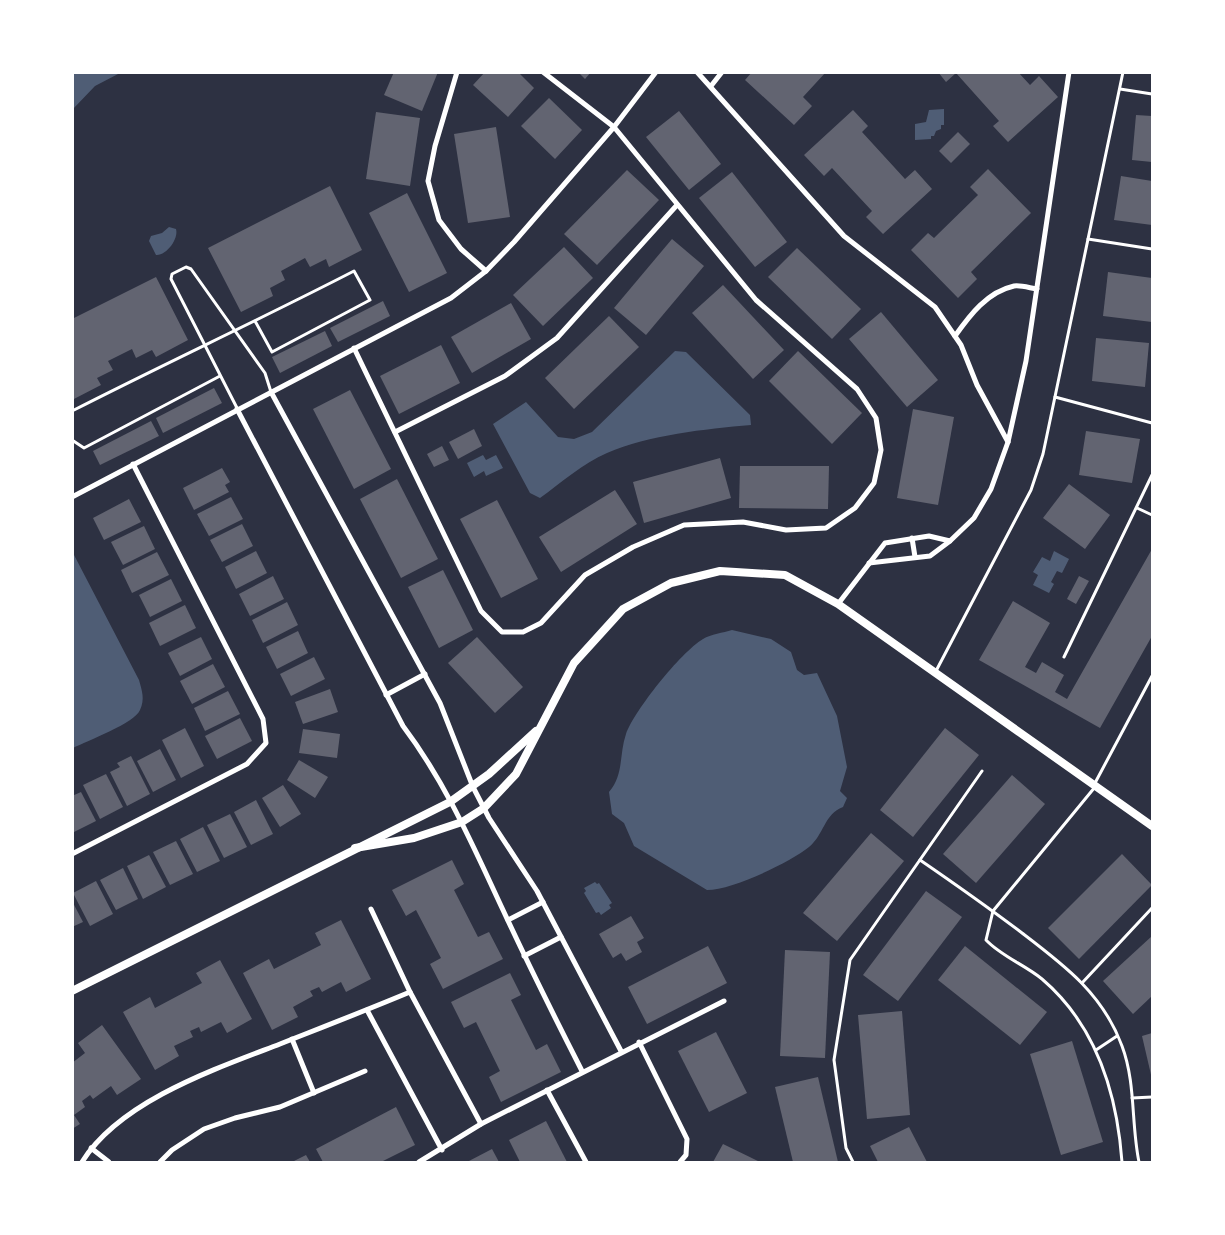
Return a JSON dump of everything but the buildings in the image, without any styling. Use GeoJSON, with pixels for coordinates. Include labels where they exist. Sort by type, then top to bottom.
{"type":"FeatureCollection","features":[{"type":"Feature","properties":{"kind":"street"},"geometry":{"type":"LineString","coordinates":[[457,72],[435,146],[428,181],[439,220],[461,249],[486,271]]}},
{"type":"Feature","properties":{"kind":"street"},"geometry":{"type":"LineString","coordinates":[[354,348],[481,611],[502,632],[523,632],[541,624],[585,575],[634,547],[684,525],[743,522],[786,530],[826,528],[855,508],[874,483],[881,450],[876,418],[857,388],[756,300],[614,127],[543,72]]}},
{"type":"Feature","properties":{"kind":"street"},"geometry":{"type":"LineString","coordinates":[[697,72],[844,236],[935,307],[955,336],[977,385],[1008,442]]}},
{"type":"Feature","properties":{"kind":"street"},"geometry":{"type":"LineString","coordinates":[[711,86],[722,72]]}},
{"type":"Feature","properties":{"kind":"street"},"geometry":{"type":"LineString","coordinates":[[869,563],[930,556],[950,541],[974,518],[991,488],[1008,442],[1026,360],[1070,72]]}},
{"type":"Feature","properties":{"kind":"street"},"geometry":{"type":"LineString","coordinates":[[72,497],[451,298],[486,271],[614,127],[656,73]]}},
{"type":"Feature","properties":{"kind":"street"},"geometry":{"type":"LineString","coordinates":[[395,432],[506,376],[557,338],[677,205]]}},
{"type":"Feature","properties":{"kind":"street"},"geometry":{"type":"LineString","coordinates":[[955,336],[969,316],[990,295],[1015,286],[1037,289]]}},
{"type":"Feature","properties":{"kind":"street"},"geometry":{"type":"LineString","coordinates":[[271,392],[440,703],[473,787],[484,808],[543,902],[621,1051]]}},
{"type":"Feature","properties":{"kind":"street"},"geometry":{"type":"LineString","coordinates":[[237,409],[386,695],[403,726],[428,760],[462,822],[524,956],[582,1071]]}},
{"type":"Feature","properties":{"kind":"street"},"geometry":{"type":"LineString","coordinates":[[72,854],[247,764],[266,743],[263,719],[133,464]]}},
{"type":"Feature","properties":{"kind":"street"},"geometry":{"type":"LineString","coordinates":[[838,604],[885,542],[929,536],[950,541]]}},
{"type":"Feature","properties":{"kind":"street"},"geometry":{"type":"LineString","coordinates":[[912,538],[915,557]]}},
{"type":"Feature","properties":{"kind":"street"},"geometry":{"type":"LineString","coordinates":[[354,848],[414,838],[462,822],[484,808],[516,774],[574,664],[623,609],[671,583],[720,571],[785,575],[838,604],[1096,784],[1152,826]]}},
{"type":"Feature","properties":{"kind":"street"},"geometry":{"type":"LineString","coordinates":[[386,695],[425,674]]}},
{"type":"Feature","properties":{"kind":"street"},"geometry":{"type":"LineString","coordinates":[[72,991],[354,848],[450,802],[473,787],[509,758],[543,725]]}},
{"type":"Feature","properties":{"kind":"street"},"geometry":{"type":"LineString","coordinates":[[508,920],[543,902]]}},
{"type":"Feature","properties":{"kind":"street"},"geometry":{"type":"LineString","coordinates":[[371,909],[410,992],[481,1124]]}},
{"type":"Feature","properties":{"kind":"street"},"geometry":{"type":"LineString","coordinates":[[524,956],[561,937]]}},
{"type":"Feature","properties":{"kind":"street"},"geometry":{"type":"LineString","coordinates":[[82,1162],[90,1148],[146,1103],[208,1072],[410,992]]}},
{"type":"Feature","properties":{"kind":"street"},"geometry":{"type":"LineString","coordinates":[[420,1162],[481,1124],[621,1051],[724,1001]]}},
{"type":"Feature","properties":{"kind":"street"},"geometry":{"type":"LineString","coordinates":[[367,1010],[442,1150]]}},
{"type":"Feature","properties":{"kind":"street"},"geometry":{"type":"LineString","coordinates":[[292,1039],[314,1092]]}},
{"type":"Feature","properties":{"kind":"street"},"geometry":{"type":"LineString","coordinates":[[639,1042],[687,1139],[686,1155],[680,1162]]}},
{"type":"Feature","properties":{"kind":"street"},"geometry":{"type":"LineString","coordinates":[[160,1162],[172,1150],[204,1129],[235,1118],[280,1107],[365,1071]]}},
{"type":"Feature","properties":{"kind":"street"},"geometry":{"type":"LineString","coordinates":[[547,1090],[586,1162]]}},
{"type":"Feature","properties":{"kind":"street"},"geometry":{"type":"LineString","coordinates":[[90,1148],[109,1162]]}},
{"type":"Feature","properties":{"kind":"lane"},"geometry":{"type":"LineString","coordinates":[[936,672],[1031,490],[1043,454],[1123,72]]}},
{"type":"Feature","properties":{"kind":"lane"},"geometry":{"type":"LineString","coordinates":[[1120,89],[1152,94]]}},
{"type":"Feature","properties":{"kind":"lane"},"geometry":{"type":"LineString","coordinates":[[1088,239],[1152,250]]}},
{"type":"Feature","properties":{"kind":"lane"},"geometry":{"type":"LineString","coordinates":[[237,409],[170,279],[172,274],[186,267],[191,269],[265,373],[271,392]]}},
{"type":"Feature","properties":{"kind":"lane"},"geometry":{"type":"LineString","coordinates":[[72,411],[204,344],[235,332],[354,271],[370,300],[272,352],[255,322]]}},
{"type":"Feature","properties":{"kind":"lane"},"geometry":{"type":"LineString","coordinates":[[72,440],[84,448],[220,376]]}},
{"type":"Feature","properties":{"kind":"lane"},"geometry":{"type":"LineString","coordinates":[[1055,398],[1152,423]]}},
{"type":"Feature","properties":{"kind":"lane"},"geometry":{"type":"LineString","coordinates":[[1064,657],[1152,475]]}},
{"type":"Feature","properties":{"kind":"lane"},"geometry":{"type":"LineString","coordinates":[[1137,508],[1152,515]]}},
{"type":"Feature","properties":{"kind":"lane"},"geometry":{"type":"LineString","coordinates":[[1122,1162],[1115,1102],[1096,1050],[1085,1031],[1065,1004],[1042,979],[986,940],[993,911],[1096,784],[1152,676]]}},
{"type":"Feature","properties":{"kind":"lane"},"geometry":{"type":"LineString","coordinates":[[853,1162],[846,1148],[834,1060],[850,960],[982,772]]}},
{"type":"Feature","properties":{"kind":"lane"},"geometry":{"type":"LineString","coordinates":[[920,860],[993,911],[1071,971],[1101,1005],[1117,1036],[1128,1071],[1139,1162]]}},
{"type":"Feature","properties":{"kind":"lane"},"geometry":{"type":"LineString","coordinates":[[1082,983],[1152,908]]}},
{"type":"Feature","properties":{"kind":"lane"},"geometry":{"type":"LineString","coordinates":[[1096,1050],[1117,1036]]}},
{"type":"Feature","properties":{"kind":"lane"},"geometry":{"type":"LineString","coordinates":[[1132,1098],[1152,1097]]}},
{"type":"Feature","properties":{"kind":"water"},"geometry":{"type":"Polygon","coordinates":[[[73,72],[120,73],[95,86],[73,109],[73,72]]]}},
{"type":"Feature","properties":{"kind":"water"},"geometry":{"type":"Polygon","coordinates":[[[944,109],[944,125],[941,125],[941,129],[936,131],[934,136],[931,136],[931,139],[915,140],[915,124],[926,122],[929,110],[944,109]]]}},
{"type":"Feature","properties":{"kind":"water"},"geometry":{"type":"Polygon","coordinates":[[[169,227],[176,229],[174,242],[164,253],[156,255],[149,241],[151,236],[162,233],[169,227]]]}},
{"type":"Feature","properties":{"kind":"water"},"geometry":{"type":"Polygon","coordinates":[[[675,351],[686,352],[750,415],[751,425],[659,437],[623,447],[589,462],[540,498],[530,493],[493,424],[526,402],[558,437],[574,439],[592,432],[675,351]]]}},
{"type":"Feature","properties":{"kind":"water"},"geometry":{"type":"Polygon","coordinates":[[[483,455],[486,460],[496,455],[503,468],[486,476],[484,471],[474,477],[467,463],[483,455]]]}},
{"type":"Feature","properties":{"kind":"water"},"geometry":{"type":"Polygon","coordinates":[[[1054,551],[1069,559],[1062,573],[1057,571],[1051,582],[1054,584],[1049,593],[1033,585],[1038,575],[1033,572],[1042,557],[1050,561],[1054,551]]]}},
{"type":"Feature","properties":{"kind":"water"},"geometry":{"type":"Polygon","coordinates":[[[73,553],[139,680],[143,699],[140,710],[129,720],[73,748],[73,553]]]}},
{"type":"Feature","properties":{"kind":"water"},"geometry":{"type":"Polygon","coordinates":[[[732,630],[771,639],[791,652],[797,670],[804,675],[817,673],[837,716],[847,767],[840,791],[847,798],[843,807],[832,815],[814,842],[800,853],[775,868],[745,881],[731,886],[707,890],[634,846],[624,823],[612,814],[609,792],[617,779],[626,734],[648,697],[693,646],[706,637],[732,630]]]}},
{"type":"Feature","properties":{"kind":"water"},"geometry":{"type":"Polygon","coordinates":[[[595,882],[599,883],[612,903],[609,905],[611,908],[601,915],[599,912],[596,913],[584,893],[586,891],[584,888],[595,882]]]}}]}
